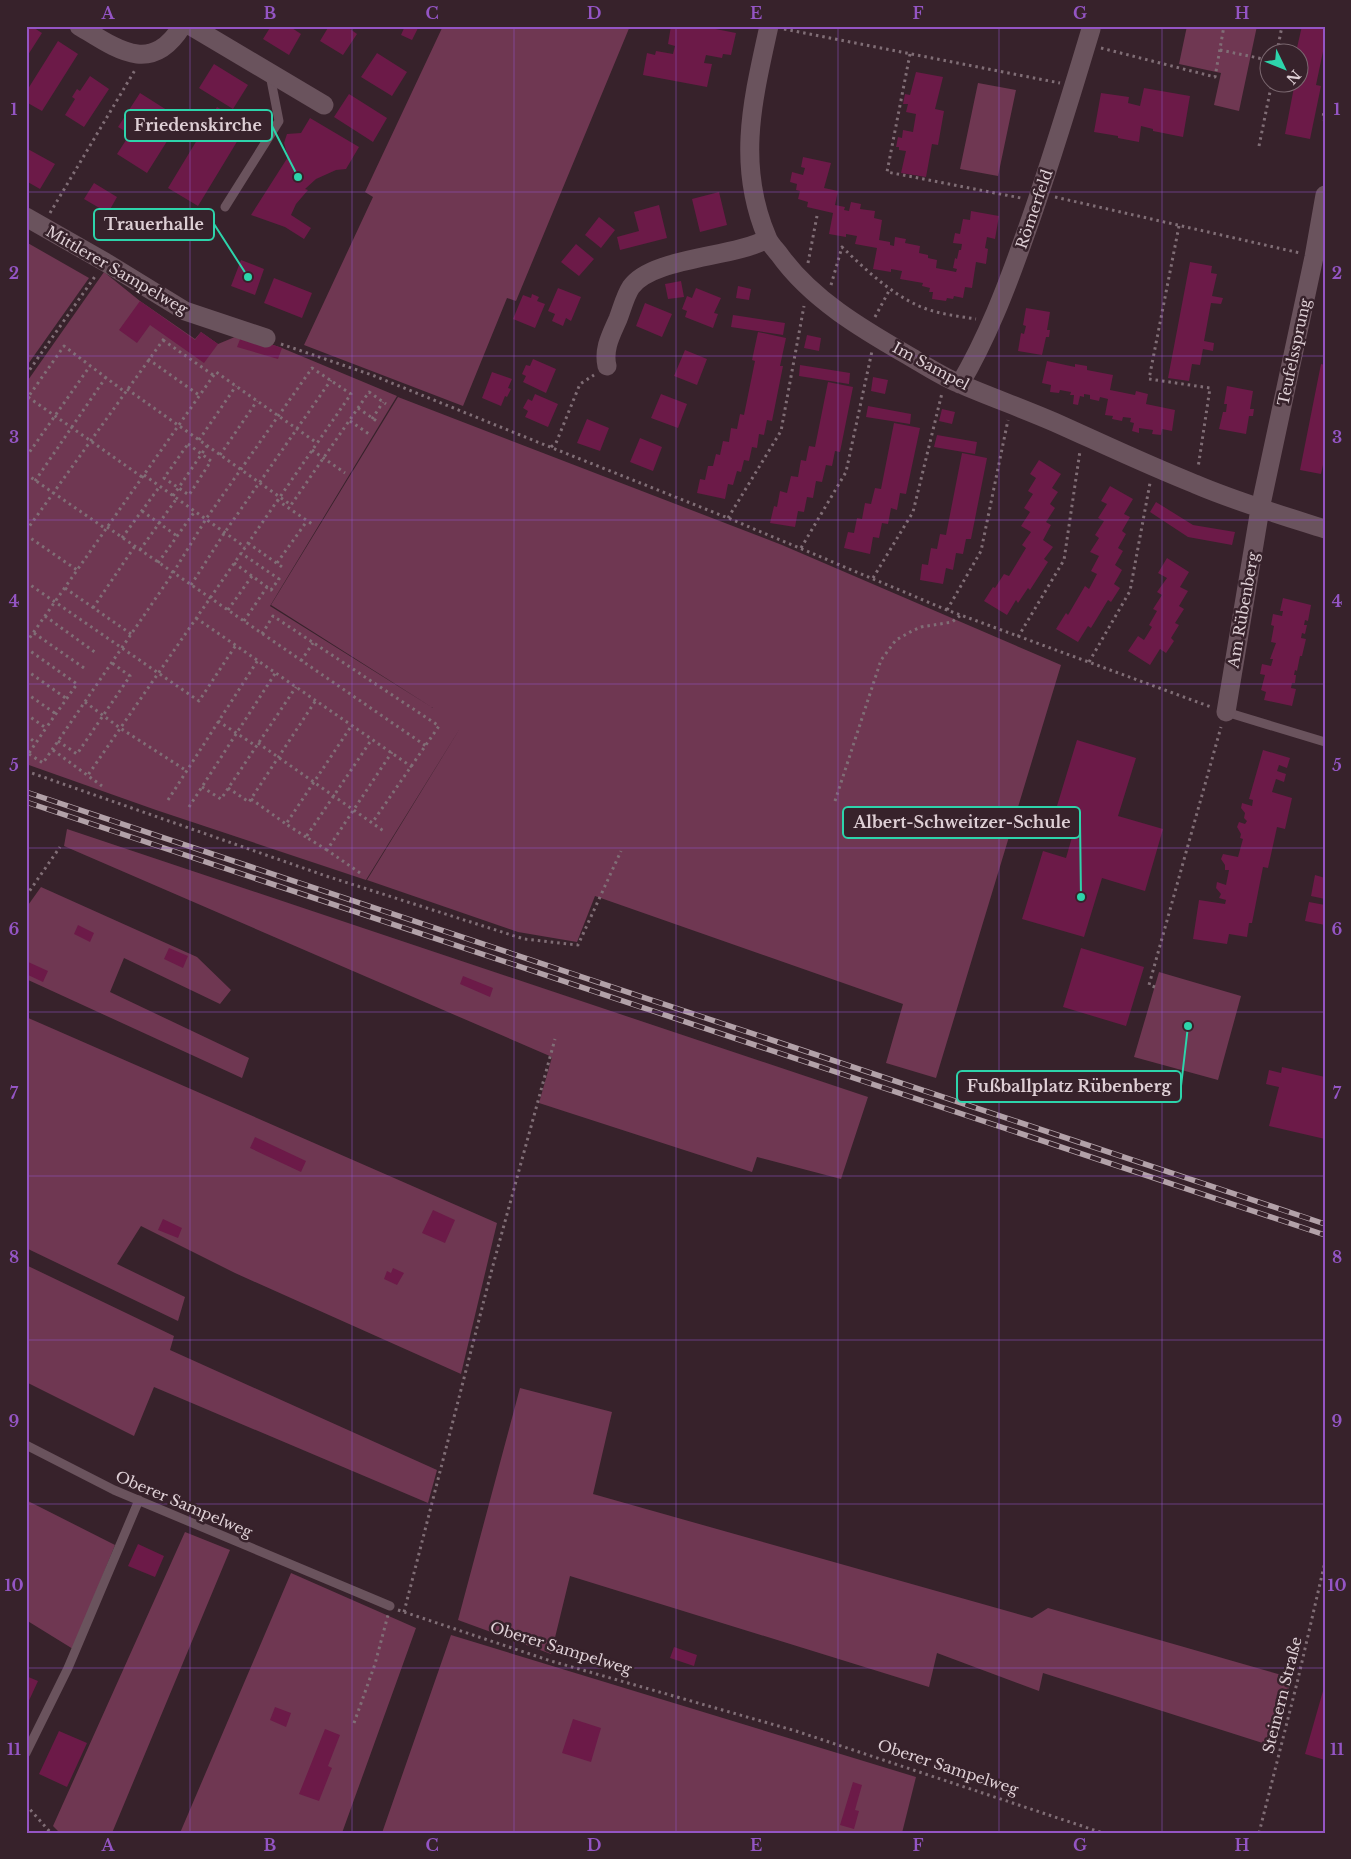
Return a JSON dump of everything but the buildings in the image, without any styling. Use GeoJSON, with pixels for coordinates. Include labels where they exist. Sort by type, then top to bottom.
{"type":"FeatureCollection","features":[{"type":"Feature","properties":{"kind":"street"},"geometry":{"type":"LineString","coordinates":[[79,26],[119,50],[131,54],[158,51],[176,36],[182,26]]}},
{"type":"Feature","properties":{"kind":"street"},"geometry":{"type":"LineString","coordinates":[[191,26],[324,105]]}},
{"type":"Feature","properties":{"kind":"street","name":"Im Sampel"},"geometry":{"type":"LineString","coordinates":[[774,27],[755,90],[749,139],[751,178],[759,215],[767,239],[786,265],[814,292],[873,334],[953,380],[1195,485],[1260,509],[1325,529]]}},
{"type":"Feature","properties":{"kind":"street","name":"Römerfeld"},"geometry":{"type":"LineString","coordinates":[[953,380],[978,353],[1007,285],[1038,198],[1090,33]]}},
{"type":"Feature","properties":{"kind":"street","name":"Teufelssprung"},"geometry":{"type":"LineString","coordinates":[[1260,509],[1314,257],[1325,195]]}},
{"type":"Feature","properties":{"kind":"street","name":"Mittlerer Sampelweg"},"geometry":{"type":"LineString","coordinates":[[26,217],[106,262],[185,311],[266,338]]}},
{"type":"Feature","properties":{"kind":"street"},"geometry":{"type":"LineString","coordinates":[[607,366],[604,356],[607,345],[631,287],[642,276],[656,269],[748,247],[767,239]]}},
{"type":"Feature","properties":{"kind":"street","name":"Am Rübenberg"},"geometry":{"type":"LineString","coordinates":[[1226,712],[1260,509]]}},
{"type":"Feature","properties":{"kind":"lane"},"geometry":{"type":"LineString","coordinates":[[225,207],[280,121],[269,72]]}},
{"type":"Feature","properties":{"kind":"lane"},"geometry":{"type":"LineString","coordinates":[[1226,712],[1325,742]]}},
{"type":"Feature","properties":{"kind":"lane","name":"Oberer Sampelweg"},"geometry":{"type":"LineString","coordinates":[[26,1445],[139,1500],[390,1606]]}},
{"type":"Feature","properties":{"kind":"lane"},"geometry":{"type":"LineString","coordinates":[[26,1753],[68,1668],[139,1500]]}},
{"type":"Feature","properties":{"kind":"path"},"geometry":{"type":"LineString","coordinates":[[1090,33],[1215,77],[1224,26]]}},
{"type":"Feature","properties":{"kind":"path"},"geometry":{"type":"LineString","coordinates":[[1279,42],[1282,26]]}},
{"type":"Feature","properties":{"kind":"path"},"geometry":{"type":"LineString","coordinates":[[774,27],[1073,86]]}},
{"type":"Feature","properties":{"kind":"path"},"geometry":{"type":"LineString","coordinates":[[1220,50],[1258,58]]}},
{"type":"Feature","properties":{"kind":"path"},"geometry":{"type":"LineString","coordinates":[[43,226],[144,54]]}},
{"type":"Feature","properties":{"kind":"path"},"geometry":{"type":"LineString","coordinates":[[910,54],[887,172],[1038,198],[1179,226],[1314,257]]}},
{"type":"Feature","properties":{"kind":"path"},"geometry":{"type":"LineString","coordinates":[[1259,146],[1270,92]]}},
{"type":"Feature","properties":{"kind":"path"},"geometry":{"type":"LineString","coordinates":[[1325,107],[1322,117],[1325,122]]}},
{"type":"Feature","properties":{"kind":"path"},"geometry":{"type":"LineString","coordinates":[[814,292],[817,216]]}},
{"type":"Feature","properties":{"kind":"path"},"geometry":{"type":"LineString","coordinates":[[1179,226],[1150,379],[1210,388],[1195,485]]}},
{"type":"Feature","properties":{"kind":"path"},"geometry":{"type":"LineString","coordinates":[[728,518],[781,431],[804,306],[842,246],[890,289],[920,306],[947,314],[992,321]]}},
{"type":"Feature","properties":{"kind":"path"},"geometry":{"type":"LineString","coordinates":[[26,375],[106,262]]}},
{"type":"Feature","properties":{"kind":"path"},"geometry":{"type":"LineString","coordinates":[[801,548],[846,472],[873,349],[873,334],[890,289]]}},
{"type":"Feature","properties":{"kind":"path"},"geometry":{"type":"LineString","coordinates":[[26,531],[164,338],[213,375]]}},
{"type":"Feature","properties":{"kind":"path"},"geometry":{"type":"LineString","coordinates":[[266,338],[372,375],[728,518],[948,610],[1226,712],[1148,985],[1155,987]]}},
{"type":"Feature","properties":{"kind":"path"},"geometry":{"type":"LineString","coordinates":[[285,569],[225,532],[160,486],[27,398],[64,346],[90,366],[220,455],[312,524]]}},
{"type":"Feature","properties":{"kind":"path"},"geometry":{"type":"LineString","coordinates":[[148,359],[199,396]]}},
{"type":"Feature","properties":{"kind":"path"},"geometry":{"type":"LineString","coordinates":[[26,457],[90,366]]}},
{"type":"Feature","properties":{"kind":"path"},"geometry":{"type":"LineString","coordinates":[[551,448],[556,443],[580,384],[607,366]]}},
{"type":"Feature","properties":{"kind":"path"},"geometry":{"type":"LineString","coordinates":[[26,648],[77,684],[28,754],[43,763],[173,573],[206,519],[312,368],[351,394],[88,775]]}},
{"type":"Feature","properties":{"kind":"path"},"geometry":{"type":"LineString","coordinates":[[26,643],[216,372],[317,443]]}},
{"type":"Feature","properties":{"kind":"path"},"geometry":{"type":"LineString","coordinates":[[35,481],[106,377]]}},
{"type":"Feature","properties":{"kind":"path"},"geometry":{"type":"LineString","coordinates":[[191,585],[225,532],[331,380]]}},
{"type":"Feature","properties":{"kind":"path"},"geometry":{"type":"LineString","coordinates":[[873,578],[913,512],[953,380]]}},
{"type":"Feature","properties":{"kind":"path"},"geometry":{"type":"LineString","coordinates":[[199,440],[236,386]]}},
{"type":"Feature","properties":{"kind":"path"},"geometry":{"type":"LineString","coordinates":[[278,498],[291,505],[370,392],[385,403],[372,419]]}},
{"type":"Feature","properties":{"kind":"path"},"geometry":{"type":"LineString","coordinates":[[220,455],[257,401]]}},
{"type":"Feature","properties":{"kind":"path"},"geometry":{"type":"LineString","coordinates":[[948,610],[981,551],[1012,404]]}},
{"type":"Feature","properties":{"kind":"path"},"geometry":{"type":"LineString","coordinates":[[358,408],[378,422]]}},
{"type":"Feature","properties":{"kind":"path"},"geometry":{"type":"LineString","coordinates":[[350,421],[369,434]]}},
{"type":"Feature","properties":{"kind":"path"},"geometry":{"type":"LineString","coordinates":[[1018,637],[1064,560],[1082,435]]}},
{"type":"Feature","properties":{"kind":"path"},"geometry":{"type":"LineString","coordinates":[[188,444],[211,461],[189,495],[178,488],[164,478],[188,444]]}},
{"type":"Feature","properties":{"kind":"path"},"geometry":{"type":"LineString","coordinates":[[140,550],[175,497],[178,488],[207,446]]}},
{"type":"Feature","properties":{"kind":"path"},"geometry":{"type":"LineString","coordinates":[[312,450],[345,473]]}},
{"type":"Feature","properties":{"kind":"path"},"geometry":{"type":"LineString","coordinates":[[1089,662],[1130,591],[1153,466]]}},
{"type":"Feature","properties":{"kind":"path"},"geometry":{"type":"LineString","coordinates":[[26,474],[135,546],[426,746]]}},
{"type":"Feature","properties":{"kind":"path"},"geometry":{"type":"LineString","coordinates":[[122,538],[160,486]]}},
{"type":"Feature","properties":{"kind":"path"},"geometry":{"type":"LineString","coordinates":[[142,511],[177,536]]}},
{"type":"Feature","properties":{"kind":"path"},"geometry":{"type":"LineString","coordinates":[[158,563],[195,511]]}},
{"type":"Feature","properties":{"kind":"path"},"geometry":{"type":"LineString","coordinates":[[277,563],[307,521]]}},
{"type":"Feature","properties":{"kind":"path"},"geometry":{"type":"LineString","coordinates":[[26,535],[77,570]]}},
{"type":"Feature","properties":{"kind":"path"},"geometry":{"type":"LineString","coordinates":[[93,608],[135,546]]}},
{"type":"Feature","properties":{"kind":"path"},"geometry":{"type":"LineString","coordinates":[[234,563],[271,590],[279,579],[241,553]]}},
{"type":"Feature","properties":{"kind":"path"},"geometry":{"type":"LineString","coordinates":[[228,610],[252,576]]}},
{"type":"Feature","properties":{"kind":"path"},"geometry":{"type":"LineString","coordinates":[[26,582],[199,701],[236,645]]}},
{"type":"Feature","properties":{"kind":"path"},"geometry":{"type":"LineString","coordinates":[[244,621],[267,587]]}},
{"type":"Feature","properties":{"kind":"path"},"geometry":{"type":"LineString","coordinates":[[65,588],[131,634]]}},
{"type":"Feature","properties":{"kind":"path"},"geometry":{"type":"LineString","coordinates":[[835,801],[881,660],[896,640],[912,631],[922,627],[952,622],[961,615]]}},
{"type":"Feature","properties":{"kind":"path"},"geometry":{"type":"LineString","coordinates":[[45,616],[96,653]]}},
{"type":"Feature","properties":{"kind":"path"},"geometry":{"type":"LineString","coordinates":[[262,634],[273,616],[439,726],[372,823]]}},
{"type":"Feature","properties":{"kind":"path"},"geometry":{"type":"LineString","coordinates":[[196,618],[412,767]]}},
{"type":"Feature","properties":{"kind":"path"},"geometry":{"type":"LineString","coordinates":[[34,632],[84,668]]}},
{"type":"Feature","properties":{"kind":"path"},"geometry":{"type":"LineString","coordinates":[[301,661],[313,642]]}},
{"type":"Feature","properties":{"kind":"path"},"geometry":{"type":"LineString","coordinates":[[168,800],[258,660]]}},
{"type":"Feature","properties":{"kind":"path"},"geometry":{"type":"LineString","coordinates":[[58,741],[77,754],[104,715],[130,676],[112,663]]}},
{"type":"Feature","properties":{"kind":"path"},"geometry":{"type":"LineString","coordinates":[[26,670],[67,699]]}},
{"type":"Feature","properties":{"kind":"path"},"geometry":{"type":"LineString","coordinates":[[189,807],[276,672]]}},
{"type":"Feature","properties":{"kind":"path"},"geometry":{"type":"LineString","coordinates":[[202,786],[221,799],[296,687]]}},
{"type":"Feature","properties":{"kind":"path"},"geometry":{"type":"LineString","coordinates":[[26,693],[56,714]]}},
{"type":"Feature","properties":{"kind":"path"},"geometry":{"type":"LineString","coordinates":[[250,800],[316,700]]}},
{"type":"Feature","properties":{"kind":"path"},"geometry":{"type":"LineString","coordinates":[[85,702],[120,728],[187,771]]}},
{"type":"Feature","properties":{"kind":"path"},"geometry":{"type":"LineString","coordinates":[[26,714],[46,728]]}},
{"type":"Feature","properties":{"kind":"path"},"geometry":{"type":"LineString","coordinates":[[218,721],[236,734],[277,757],[385,832]]}},
{"type":"Feature","properties":{"kind":"path"},"geometry":{"type":"LineString","coordinates":[[286,824],[352,725]]}},
{"type":"Feature","properties":{"kind":"path"},"geometry":{"type":"LineString","coordinates":[[26,736],[36,742]]}},
{"type":"Feature","properties":{"kind":"path"},"geometry":{"type":"LineString","coordinates":[[306,837],[372,739]]}},
{"type":"Feature","properties":{"kind":"path"},"geometry":{"type":"LineString","coordinates":[[53,750],[102,786]]}},
{"type":"Feature","properties":{"kind":"path"},"geometry":{"type":"LineString","coordinates":[[326,850],[392,752]]}},
{"type":"Feature","properties":{"kind":"path"},"geometry":{"type":"LineString","coordinates":[[26,771],[326,876],[524,939],[578,945],[621,851]]}},
{"type":"Feature","properties":{"kind":"path"},"geometry":{"type":"LineString","coordinates":[[228,788],[249,802],[250,800],[360,873]]}},
{"type":"Feature","properties":{"kind":"path"},"geometry":{"type":"LineString","coordinates":[[26,896],[60,847]]}},
{"type":"Feature","properties":{"kind":"path"},"geometry":{"type":"LineString","coordinates":[[404,1612],[495,1260],[555,1039]]}},
{"type":"Feature","properties":{"kind":"path","name":"Steinern Straße"},"geometry":{"type":"LineString","coordinates":[[1259,1833],[1325,1562]]}},
{"type":"Feature","properties":{"kind":"path"},"geometry":{"type":"LineString","coordinates":[[354,1723],[375,1664],[390,1606]]}},
{"type":"Feature","properties":{"kind":"path","name":"Oberer Sampelweg"},"geometry":{"type":"LineString","coordinates":[[390,1606],[551,1661],[796,1731],[1103,1833]]}},
{"type":"Feature","properties":{"kind":"path"},"geometry":{"type":"LineString","coordinates":[[26,1805],[51,1833]]}},
{"type":"Feature","properties":{"kind":"shaded area"},"geometry":{"type":"Polygon","coordinates":[[[443,26],[630,26],[516,301],[507,298],[463,406],[304,345],[373,197],[365,192],[443,26]]]}},
{"type":"Feature","properties":{"kind":"shaded area"},"geometry":{"type":"Polygon","coordinates":[[[1187,26],[1257,26],[1239,111],[1214,105],[1221,73],[1179,64],[1187,26]]]}},
{"type":"Feature","properties":{"kind":"shaded area"},"geometry":{"type":"Polygon","coordinates":[[[978,83],[1016,90],[998,176],[960,169],[978,83]]]}},
{"type":"Feature","properties":{"kind":"shaded area"},"geometry":{"type":"Polygon","coordinates":[[[26,242],[89,278],[26,367],[26,242]]]}},
{"type":"Feature","properties":{"kind":"shaded area"},"geometry":{"type":"Polygon","coordinates":[[[104,272],[140,301],[195,339],[201,332],[218,344],[242,334],[282,348],[397,396],[270,606],[433,708],[271,605],[398,397],[782,545],[1061,665],[936,1078],[886,1063],[903,1004],[595,896],[577,942],[518,932],[367,880],[462,725],[366,880],[156,810],[26,764],[26,383],[104,272]]]}},
{"type":"Feature","properties":{"kind":"shaded area"},"geometry":{"type":"Polygon","coordinates":[[[67,829],[868,1097],[841,1179],[757,1157],[752,1172],[539,1103],[552,1057],[64,846],[67,829]]]}},
{"type":"Feature","properties":{"kind":"shaded area"},"geometry":{"type":"Polygon","coordinates":[[[41,887],[197,957],[231,990],[220,1004],[124,958],[110,992],[249,1058],[242,1078],[26,979],[26,908],[41,887]]]}},
{"type":"Feature","properties":{"kind":"shaded area"},"geometry":{"type":"Polygon","coordinates":[[[1159,972],[1241,996],[1218,1080],[1134,1057],[1159,972]]]}},
{"type":"Feature","properties":{"kind":"shaded area"},"geometry":{"type":"Polygon","coordinates":[[[26,1017],[497,1223],[461,1374],[235,1273],[141,1226],[117,1264],[185,1297],[178,1321],[26,1248],[26,1017]]]}},
{"type":"Feature","properties":{"kind":"shaded area"},"geometry":{"type":"Polygon","coordinates":[[[26,1265],[174,1336],[170,1350],[437,1470],[428,1503],[154,1387],[134,1436],[26,1382],[26,1265]]]}},
{"type":"Feature","properties":{"kind":"shaded area"},"geometry":{"type":"Polygon","coordinates":[[[520,1388],[612,1412],[593,1494],[1032,1618],[1048,1608],[1292,1678],[1272,1746],[1043,1673],[1039,1691],[937,1653],[929,1687],[570,1576],[551,1654],[458,1620],[520,1388]]]}},
{"type":"Feature","properties":{"kind":"shaded area"},"geometry":{"type":"Polygon","coordinates":[[[26,1500],[115,1545],[73,1649],[26,1620],[26,1500]]]}},
{"type":"Feature","properties":{"kind":"shaded area"},"geometry":{"type":"Polygon","coordinates":[[[185,1532],[230,1550],[112,1833],[60,1833],[53,1826],[185,1532]]]}},
{"type":"Feature","properties":{"kind":"shaded area"},"geometry":{"type":"Polygon","coordinates":[[[291,1573],[416,1628],[342,1833],[180,1833],[291,1573]]]}},
{"type":"Feature","properties":{"kind":"shaded area"},"geometry":{"type":"Polygon","coordinates":[[[451,1635],[916,1777],[902,1833],[382,1833],[451,1635]]]}},
{"type":"Feature","properties":{"kind":"railway"},"geometry":{"type":"LineString","coordinates":[[26,792],[1325,1224]]}},
{"type":"Feature","properties":{"kind":"railway"},"geometry":{"type":"LineString","coordinates":[[26,802],[1325,1235]]}},
{"type":"Feature","properties":{"kind":"place","name":"Friedenskirche"},"geometry":{"type":"Point","coordinates":[298,177]}},
{"type":"Feature","properties":{"kind":"place","name":"Trauerhalle"},"geometry":{"type":"Point","coordinates":[248,277]}},
{"type":"Feature","properties":{"kind":"place","name":"Albert-Schweitzer-Schule"},"geometry":{"type":"Point","coordinates":[1081,897]}},
{"type":"Feature","properties":{"kind":"place","name":"Fußballplatz Rübenberg"},"geometry":{"type":"Point","coordinates":[1188,1026]}}]}
